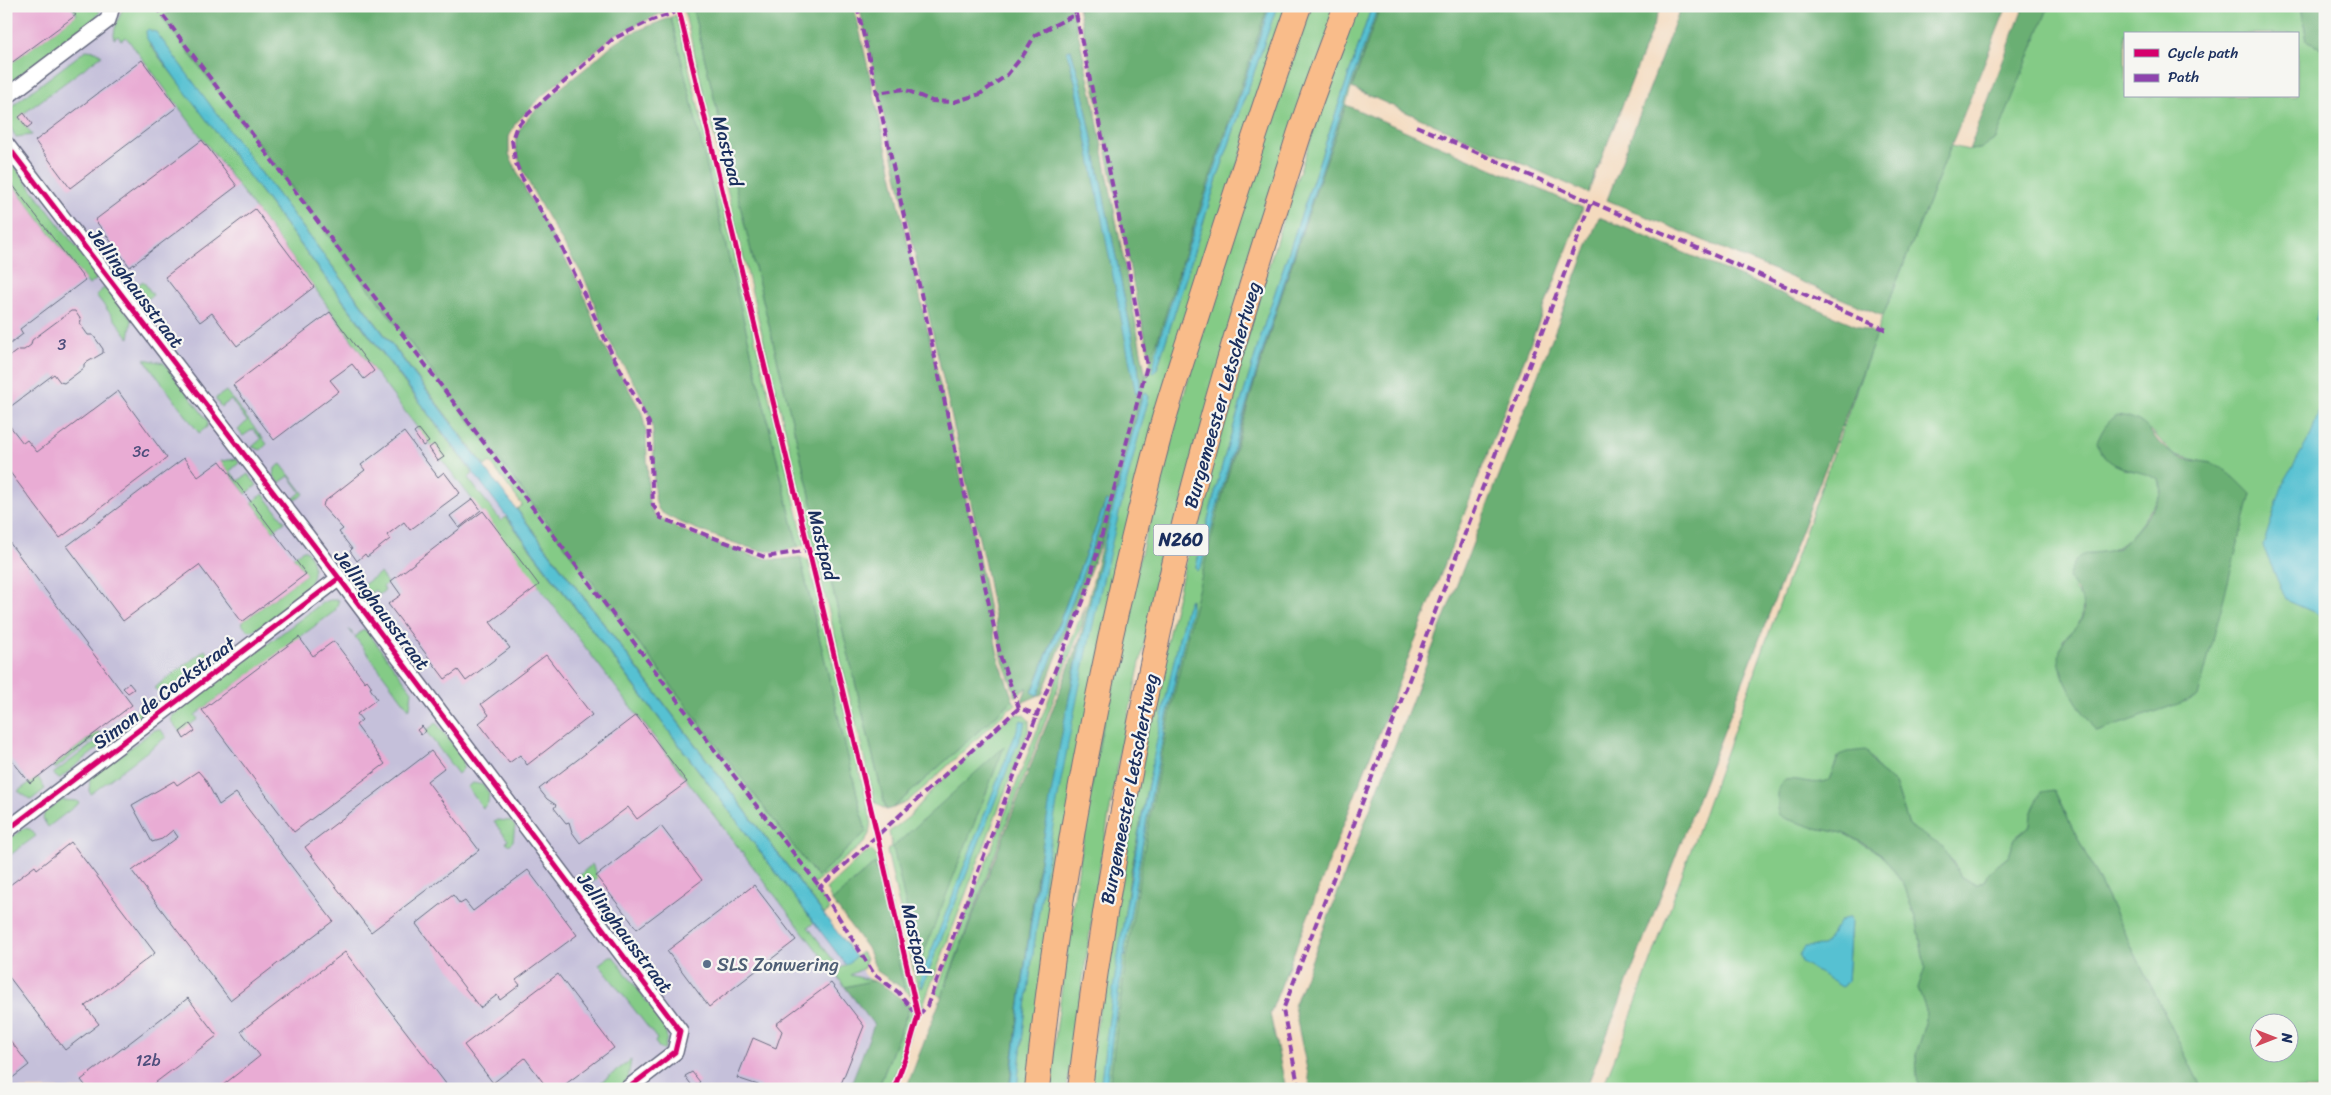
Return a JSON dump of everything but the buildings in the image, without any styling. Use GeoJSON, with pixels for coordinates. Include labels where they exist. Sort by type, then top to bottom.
{"type":"FeatureCollection","features":[{"type":"Feature","properties":{"kind":"main road","name":"N260"},"geometry":{"type":"LineString","coordinates":[[1037,1089],[1047,994],[1068,847],[1124,578],[1164,420],[1253,138],[1299,6]]}},
{"type":"Feature","properties":{"kind":"main road","name":"Burgemeester Letschertweg"},"geometry":{"type":"LineString","coordinates":[[1080,1089],[1091,997],[1115,850],[1170,586],[1207,439],[1293,152],[1346,6]]}},
{"type":"Feature","properties":{"kind":"street"},"geometry":{"type":"LineString","coordinates":[[6,97],[108,20],[112,6]]}},
{"type":"Feature","properties":{"kind":"street","name":"Jellinghausstraat"},"geometry":{"type":"LineString","coordinates":[[6,144],[340,578],[680,1031],[675,1052],[627,1089]]}},
{"type":"Feature","properties":{"kind":"street","name":"Simon de Cockstraat"},"geometry":{"type":"LineString","coordinates":[[6,831],[340,578]]}},
{"type":"Feature","properties":{"kind":"shaded area"},"geometry":{"type":"Polygon","coordinates":[[[6,6],[116,6],[893,1011],[862,1089],[6,1089],[6,6]]]}},
{"type":"Feature","properties":{"kind":"green space"},"geometry":{"type":"Polygon","coordinates":[[[71,6],[101,6],[99,14],[92,22],[6,86],[6,67],[77,14],[71,6]]]}},
{"type":"Feature","properties":{"kind":"green space"},"geometry":{"type":"Polygon","coordinates":[[[123,6],[176,6],[163,19],[817,877],[866,832],[800,557],[808,560],[871,820],[869,834],[864,843],[812,885],[830,910],[824,914],[517,509],[522,505],[490,462],[485,466],[156,32],[146,31],[150,45],[473,474],[468,478],[501,521],[506,517],[814,923],[808,927],[840,969],[862,952],[866,959],[864,968],[850,975],[874,981],[845,987],[374,371],[314,287],[126,37],[121,40],[118,36],[114,39],[123,6]]]}},
{"type":"Feature","properties":{"kind":"green space"},"geometry":{"type":"Polygon","coordinates":[[[176,6],[668,6],[669,10],[614,35],[542,96],[515,124],[509,137],[509,154],[527,193],[580,285],[601,339],[642,413],[646,432],[649,503],[654,515],[683,531],[753,556],[776,560],[800,557],[866,832],[817,877],[163,18],[176,6]]]}},
{"type":"Feature","properties":{"kind":"green space"},"geometry":{"type":"Polygon","coordinates":[[[683,6],[692,6],[886,810],[875,802],[683,6]]]}},
{"type":"Feature","properties":{"kind":"green space"},"geometry":{"type":"Polygon","coordinates":[[[692,6],[854,6],[975,539],[999,660],[1013,700],[893,808],[886,810],[692,6]]]}},
{"type":"Feature","properties":{"kind":"green space"},"geometry":{"type":"Polygon","coordinates":[[[859,6],[1072,6],[1093,99],[1146,377],[1104,535],[1042,694],[1021,703],[1027,687],[1016,697],[1003,662],[985,565],[859,6]],[[1071,50],[1067,52],[1076,85],[1137,394],[1140,387],[1138,366],[1081,84],[1071,50]],[[1106,501],[1032,692],[1037,695],[1109,502],[1106,501]]]}},
{"type":"Feature","properties":{"kind":"green space"},"geometry":{"type":"Polygon","coordinates":[[[1078,6],[1268,6],[1183,257],[1151,361],[1131,273],[1078,6]]]}},
{"type":"Feature","properties":{"kind":"green space"},"geometry":{"type":"Polygon","coordinates":[[[1268,6],[1270,6],[1187,251],[1159,341],[1157,369],[1217,179],[1277,6],[1291,6],[1182,329],[1030,1089],[1017,1089],[1032,959],[1062,767],[1102,576],[1149,397],[1143,395],[1097,572],[1065,719],[1025,959],[1009,1089],[1028,926],[1055,764],[1088,603],[1107,523],[1127,444],[1159,334],[1268,6]]]}},
{"type":"Feature","properties":{"kind":"green space"},"geometry":{"type":"Polygon","coordinates":[[[1311,6],[1336,6],[1156,590],[1120,754],[1099,871],[1067,1089],[1051,1089],[1053,1072],[1051,1072],[1057,1024],[1084,832],[1110,690],[1129,603],[1174,430],[1199,345],[1253,175],[1311,6]]]}},
{"type":"Feature","properties":{"kind":"green space"},"geometry":{"type":"Polygon","coordinates":[[[1357,6],[1372,6],[1266,319],[1223,462],[1196,566],[1197,571],[1201,567],[1261,350],[1310,201],[1378,6],[1380,6],[1282,292],[1230,466],[1210,543],[1191,620],[1158,775],[1131,931],[1109,1089],[1106,1089],[1122,968],[1142,848],[1165,728],[1191,609],[1191,599],[1147,788],[1130,876],[1100,1089],[1087,1089],[1136,772],[1210,459],[1283,219],[1357,6]]]}},
{"type":"Feature","properties":{"kind":"green space"},"geometry":{"type":"Polygon","coordinates":[[[1380,6],[1661,6],[1588,193],[1352,88],[1380,6]]]}},
{"type":"Feature","properties":{"kind":"green space"},"geometry":{"type":"Polygon","coordinates":[[[1681,6],[2007,6],[1883,316],[1607,200],[1681,6]]]}},
{"type":"Feature","properties":{"kind":"green space"},"geometry":{"type":"Polygon","coordinates":[[[2024,6],[2049,6],[1996,139],[1980,149],[1969,150],[2024,6]]]}},
{"type":"Feature","properties":{"kind":"green space"},"geometry":{"type":"Polygon","coordinates":[[[2049,6],[2301,6],[2307,41],[2325,50],[2325,1089],[2202,1089],[2054,790],[2039,800],[2033,808],[2030,826],[2015,838],[2009,856],[1989,872],[1984,881],[1976,885],[1961,877],[1952,860],[1909,826],[1895,783],[1878,770],[1872,758],[1839,755],[1829,780],[1820,784],[1809,782],[1815,828],[1843,833],[1881,854],[1904,884],[1918,927],[1925,967],[1918,988],[1926,1010],[1926,1023],[1916,1055],[1918,1089],[1602,1089],[1626,1030],[1883,316],[1951,146],[1969,150],[1980,149],[2049,6]],[[2151,430],[2123,469],[2147,473],[2159,480],[2160,495],[2142,523],[2123,543],[2107,552],[2088,553],[2074,590],[2082,599],[2081,618],[2077,627],[2063,640],[2064,679],[2071,689],[2244,519],[2251,494],[2228,472],[2212,464],[2172,454],[2151,430]],[[1851,922],[1823,946],[1842,987],[1847,981],[1851,922]]]}},
{"type":"Feature","properties":{"kind":"green space"},"geometry":{"type":"Polygon","coordinates":[[[2301,6],[2325,6],[2325,50],[2307,41],[2301,6]]]}},
{"type":"Feature","properties":{"kind":"green space"},"geometry":{"type":"Polygon","coordinates":[[[676,15],[805,544],[798,547],[671,17],[676,15]]]}},
{"type":"Feature","properties":{"kind":"green space"},"geometry":{"type":"Polygon","coordinates":[[[671,17],[798,547],[790,549],[764,551],[743,546],[692,527],[665,515],[659,510],[654,493],[653,429],[648,410],[605,333],[585,280],[543,209],[522,168],[517,152],[516,139],[520,130],[546,100],[619,40],[631,33],[671,17]]]}},
{"type":"Feature","properties":{"kind":"green space"},"geometry":{"type":"Polygon","coordinates":[[[86,50],[96,51],[102,55],[19,117],[32,135],[16,137],[10,120],[16,103],[86,50]]]}},
{"type":"Feature","properties":{"kind":"green space"},"geometry":{"type":"Polygon","coordinates":[[[1346,105],[1583,208],[1270,1014],[1286,1089],[1109,1089],[1119,1010],[1144,852],[1158,774],[1191,618],[1210,541],[1257,373],[1346,105]]]}},
{"type":"Feature","properties":{"kind":"green space"},"geometry":{"type":"Polygon","coordinates":[[[6,155],[98,276],[89,285],[6,176],[6,155]]]}},
{"type":"Feature","properties":{"kind":"green space"},"geometry":{"type":"Polygon","coordinates":[[[1599,217],[1877,334],[1586,1089],[1311,1089],[1294,1006],[1599,217]]]}},
{"type":"Feature","properties":{"kind":"green space"},"geometry":{"type":"Polygon","coordinates":[[[143,281],[153,295],[142,303],[132,289],[143,281]]]}},
{"type":"Feature","properties":{"kind":"green space"},"geometry":{"type":"Polygon","coordinates":[[[104,288],[108,289],[132,320],[129,338],[96,295],[104,288]]]}},
{"type":"Feature","properties":{"kind":"green space"},"geometry":{"type":"Polygon","coordinates":[[[144,359],[164,363],[208,421],[207,427],[199,433],[144,359]]]}},
{"type":"Feature","properties":{"kind":"green space"},"geometry":{"type":"Polygon","coordinates":[[[226,391],[267,444],[261,450],[252,447],[261,439],[253,429],[243,436],[238,430],[247,421],[231,400],[221,407],[216,400],[226,391]]]}},
{"type":"Feature","properties":{"kind":"green space"},"geometry":{"type":"Polygon","coordinates":[[[2117,415],[2129,417],[2144,425],[2165,448],[2177,456],[2217,465],[2251,494],[2198,697],[2097,732],[2065,681],[2059,660],[2062,643],[2080,622],[2084,609],[2081,598],[2068,577],[2074,564],[2082,555],[2116,549],[2121,546],[2141,525],[2158,501],[2161,493],[2159,480],[2123,468],[2108,459],[2102,452],[2097,442],[2110,420],[2117,415]]]}},
{"type":"Feature","properties":{"kind":"green space"},"geometry":{"type":"Polygon","coordinates":[[[237,459],[239,463],[230,471],[238,481],[248,474],[257,485],[246,494],[220,461],[237,459]]]}},
{"type":"Feature","properties":{"kind":"green space"},"geometry":{"type":"Polygon","coordinates":[[[281,464],[304,494],[294,501],[292,500],[301,492],[289,476],[279,483],[274,476],[275,468],[281,464]]]}},
{"type":"Feature","properties":{"kind":"green space"},"geometry":{"type":"Polygon","coordinates":[[[263,494],[285,522],[273,531],[252,502],[263,494]]]}},
{"type":"Feature","properties":{"kind":"green space"},"geometry":{"type":"Polygon","coordinates":[[[306,550],[313,563],[313,575],[308,586],[288,607],[254,631],[247,630],[241,623],[306,574],[293,557],[306,550]]]}},
{"type":"Feature","properties":{"kind":"green space"},"geometry":{"type":"Polygon","coordinates":[[[380,573],[387,583],[383,587],[385,590],[379,595],[375,590],[365,597],[362,593],[363,585],[380,573]]]}},
{"type":"Feature","properties":{"kind":"green space"},"geometry":{"type":"Polygon","coordinates":[[[330,600],[339,600],[335,611],[195,715],[198,719],[180,732],[171,721],[172,716],[322,603],[330,600]]]}},
{"type":"Feature","properties":{"kind":"green space"},"geometry":{"type":"Polygon","coordinates":[[[1085,605],[1082,624],[941,997],[936,993],[1085,605]]]}},
{"type":"Feature","properties":{"kind":"green space"},"geometry":{"type":"Polygon","coordinates":[[[363,630],[367,631],[412,691],[409,709],[355,637],[363,630]]]}},
{"type":"Feature","properties":{"kind":"green space"},"geometry":{"type":"Polygon","coordinates":[[[1080,638],[1034,892],[1009,1089],[906,1089],[1080,638]]]}},
{"type":"Feature","properties":{"kind":"green space"},"geometry":{"type":"Polygon","coordinates":[[[205,650],[211,657],[210,663],[169,695],[161,693],[154,688],[205,650]]]}},
{"type":"Feature","properties":{"kind":"green space"},"geometry":{"type":"Polygon","coordinates":[[[1013,700],[1016,705],[1010,708],[907,802],[893,808],[1013,700]]]}},
{"type":"Feature","properties":{"kind":"green space"},"geometry":{"type":"Polygon","coordinates":[[[142,707],[143,715],[111,739],[107,734],[142,707]]]}},
{"type":"Feature","properties":{"kind":"green space"},"geometry":{"type":"Polygon","coordinates":[[[1018,714],[1024,715],[1029,720],[1029,729],[922,1008],[887,851],[892,847],[889,832],[910,816],[932,790],[1006,720],[1018,714]]]}},
{"type":"Feature","properties":{"kind":"green space"},"geometry":{"type":"Polygon","coordinates":[[[436,723],[464,759],[463,769],[458,774],[426,731],[436,723]]]}},
{"type":"Feature","properties":{"kind":"green space"},"geometry":{"type":"Polygon","coordinates":[[[154,730],[161,730],[166,737],[91,794],[89,791],[90,778],[154,730]]]}},
{"type":"Feature","properties":{"kind":"green space"},"geometry":{"type":"Polygon","coordinates":[[[98,731],[100,734],[55,769],[53,766],[98,731]]]}},
{"type":"Feature","properties":{"kind":"green space"},"geometry":{"type":"Polygon","coordinates":[[[102,737],[106,742],[59,779],[53,774],[102,737]]]}},
{"type":"Feature","properties":{"kind":"green space"},"geometry":{"type":"Polygon","coordinates":[[[1004,747],[919,965],[893,847],[1004,747]]]}},
{"type":"Feature","properties":{"kind":"green space"},"geometry":{"type":"Polygon","coordinates":[[[1866,750],[1878,770],[1895,783],[1909,826],[1943,847],[1961,877],[1976,885],[1984,881],[1989,872],[2009,856],[2015,838],[2030,826],[2031,814],[2041,792],[2054,790],[2202,1089],[1918,1089],[1916,1055],[1926,1023],[1926,1010],[1918,988],[1925,967],[1918,927],[1904,884],[1881,854],[1863,843],[1843,833],[1815,828],[1784,818],[1778,814],[1778,788],[1784,780],[1790,779],[1818,783],[1829,780],[1839,755],[1866,750]]]}},
{"type":"Feature","properties":{"kind":"green space"},"geometry":{"type":"Polygon","coordinates":[[[38,777],[45,789],[31,800],[18,791],[38,777]]]}},
{"type":"Feature","properties":{"kind":"green space"},"geometry":{"type":"Polygon","coordinates":[[[473,783],[483,785],[489,793],[488,803],[483,808],[467,787],[473,783]]]}},
{"type":"Feature","properties":{"kind":"green space"},"geometry":{"type":"Polygon","coordinates":[[[62,800],[77,801],[79,803],[48,827],[43,819],[44,813],[62,800]]]}},
{"type":"Feature","properties":{"kind":"green space"},"geometry":{"type":"Polygon","coordinates":[[[497,820],[510,821],[515,826],[513,841],[509,845],[506,842],[508,840],[494,822],[497,820]]]}},
{"type":"Feature","properties":{"kind":"green space"},"geometry":{"type":"Polygon","coordinates":[[[24,828],[30,829],[36,836],[6,858],[6,842],[24,828]]]}},
{"type":"Feature","properties":{"kind":"green space"},"geometry":{"type":"Polygon","coordinates":[[[871,850],[881,862],[911,996],[905,990],[875,863],[832,901],[826,889],[862,855],[871,850]]]}},
{"type":"Feature","properties":{"kind":"green space"},"geometry":{"type":"Polygon","coordinates":[[[875,863],[905,990],[877,971],[867,948],[832,901],[875,863]]]}},
{"type":"Feature","properties":{"kind":"green space"},"geometry":{"type":"Polygon","coordinates":[[[592,864],[598,878],[584,888],[579,881],[580,875],[592,864]]]}},
{"type":"Feature","properties":{"kind":"green space"},"geometry":{"type":"Polygon","coordinates":[[[613,956],[664,1025],[667,1038],[664,1050],[660,1049],[655,1042],[657,1039],[599,964],[613,956]]]}},
{"type":"Feature","properties":{"kind":"green space"},"geometry":{"type":"Polygon","coordinates":[[[874,981],[884,987],[910,1006],[878,1089],[849,1089],[874,1025],[845,987],[874,981]]]}},
{"type":"Feature","properties":{"kind":"green space"},"geometry":{"type":"Polygon","coordinates":[[[910,1006],[913,1008],[913,1018],[901,1059],[889,1089],[878,1089],[910,1006]]]}},
{"type":"Feature","properties":{"kind":"green space"},"geometry":{"type":"Polygon","coordinates":[[[631,1060],[628,1079],[616,1089],[592,1089],[631,1060]]]}},
{"type":"Feature","properties":{"kind":"water"},"geometry":{"type":"Polygon","coordinates":[[[1270,6],[1277,6],[1217,179],[1157,369],[1154,373],[1152,372],[1159,341],[1187,251],[1270,6]]]}},
{"type":"Feature","properties":{"kind":"water"},"geometry":{"type":"Polygon","coordinates":[[[1372,6],[1378,6],[1261,355],[1201,567],[1197,571],[1196,566],[1223,462],[1266,319],[1372,6]]]}},
{"type":"Feature","properties":{"kind":"water"},"geometry":{"type":"Polygon","coordinates":[[[149,29],[156,32],[856,957],[846,965],[181,86],[147,39],[146,31],[149,29]]]}},
{"type":"Feature","properties":{"kind":"water"},"geometry":{"type":"Polygon","coordinates":[[[1071,50],[1081,84],[1138,366],[1140,387],[1136,395],[1076,85],[1067,51],[1071,50]]]}},
{"type":"Feature","properties":{"kind":"water"},"geometry":{"type":"Polygon","coordinates":[[[2325,291],[2325,342],[2316,320],[2325,291]]]}},
{"type":"Feature","properties":{"kind":"water"},"geometry":{"type":"Polygon","coordinates":[[[1146,392],[1149,397],[1106,568],[1069,740],[1039,914],[1017,1089],[1010,1089],[1034,903],[1048,810],[1065,718],[1111,515],[1143,394],[1146,392]]]}},
{"type":"Feature","properties":{"kind":"water"},"geometry":{"type":"Polygon","coordinates":[[[2325,392],[2325,617],[2286,600],[2263,546],[2283,484],[2311,435],[2325,392]]]}},
{"type":"Feature","properties":{"kind":"water"},"geometry":{"type":"Polygon","coordinates":[[[1106,501],[1109,502],[1038,695],[1032,693],[1106,501]]]}},
{"type":"Feature","properties":{"kind":"water"},"geometry":{"type":"Polygon","coordinates":[[[1190,599],[1191,609],[1165,728],[1131,908],[1106,1089],[1100,1089],[1116,968],[1136,847],[1172,668],[1186,608],[1190,599]]]}},
{"type":"Feature","properties":{"kind":"water"},"geometry":{"type":"Polygon","coordinates":[[[1021,720],[1026,722],[922,988],[921,977],[1021,720]]]}},
{"type":"Feature","properties":{"kind":"water"},"geometry":{"type":"Polygon","coordinates":[[[1850,917],[1851,921],[1847,981],[1842,987],[1801,962],[1799,955],[1804,947],[1823,946],[1840,921],[1850,917]]]}},
{"type":"Feature","properties":{"kind":"marked path"},"geometry":{"type":"LineString","coordinates":[[156,6],[759,809],[820,887]]}},
{"type":"Feature","properties":{"kind":"marked path"},"geometry":{"type":"LineString","coordinates":[[857,6],[877,93],[904,89],[932,101],[954,102],[980,94],[1007,75],[1024,54],[1035,35],[1076,14],[1074,6]]}},
{"type":"Feature","properties":{"kind":"marked path"},"geometry":{"type":"LineString","coordinates":[[679,11],[652,20],[613,39],[528,114],[516,128],[512,140],[515,161],[521,176],[563,249],[613,356],[649,423],[653,505],[661,518],[765,557],[809,550]]}},
{"type":"Feature","properties":{"kind":"marked path"},"geometry":{"type":"LineString","coordinates":[[877,93],[1001,659],[1019,708],[1037,715],[1086,594],[1147,366],[1117,207],[1076,14]]}},
{"type":"Feature","properties":{"kind":"marked path"},"geometry":{"type":"LineString","coordinates":[[1416,126],[1889,331]]}},
{"type":"Feature","properties":{"kind":"marked path"},"geometry":{"type":"LineString","coordinates":[[1299,1089],[1283,1010],[1592,201]]}},
{"type":"Feature","properties":{"kind":"marked path"},"geometry":{"type":"LineString","coordinates":[[1019,708],[820,887],[874,974],[898,992],[918,1016],[927,1006],[1037,715]]}},
{"type":"Feature","properties":{"kind":"cycle path","name":"Mastpad"},"geometry":{"type":"LineString","coordinates":[[678,6],[877,834],[918,1016],[894,1089]]}},
{"type":"Feature","properties":{"kind":"cycle path"},"geometry":{"type":"LineString","coordinates":[[6,144],[339,578],[680,1031],[675,1052],[627,1089]]}},
{"type":"Feature","properties":{"kind":"cycle path"},"geometry":{"type":"LineString","coordinates":[[6,831],[339,578]]}},
{"type":"Feature","properties":{"kind":"place","name":"SLS Zonwering"},"geometry":{"type":"Point","coordinates":[707,964]}}]}
